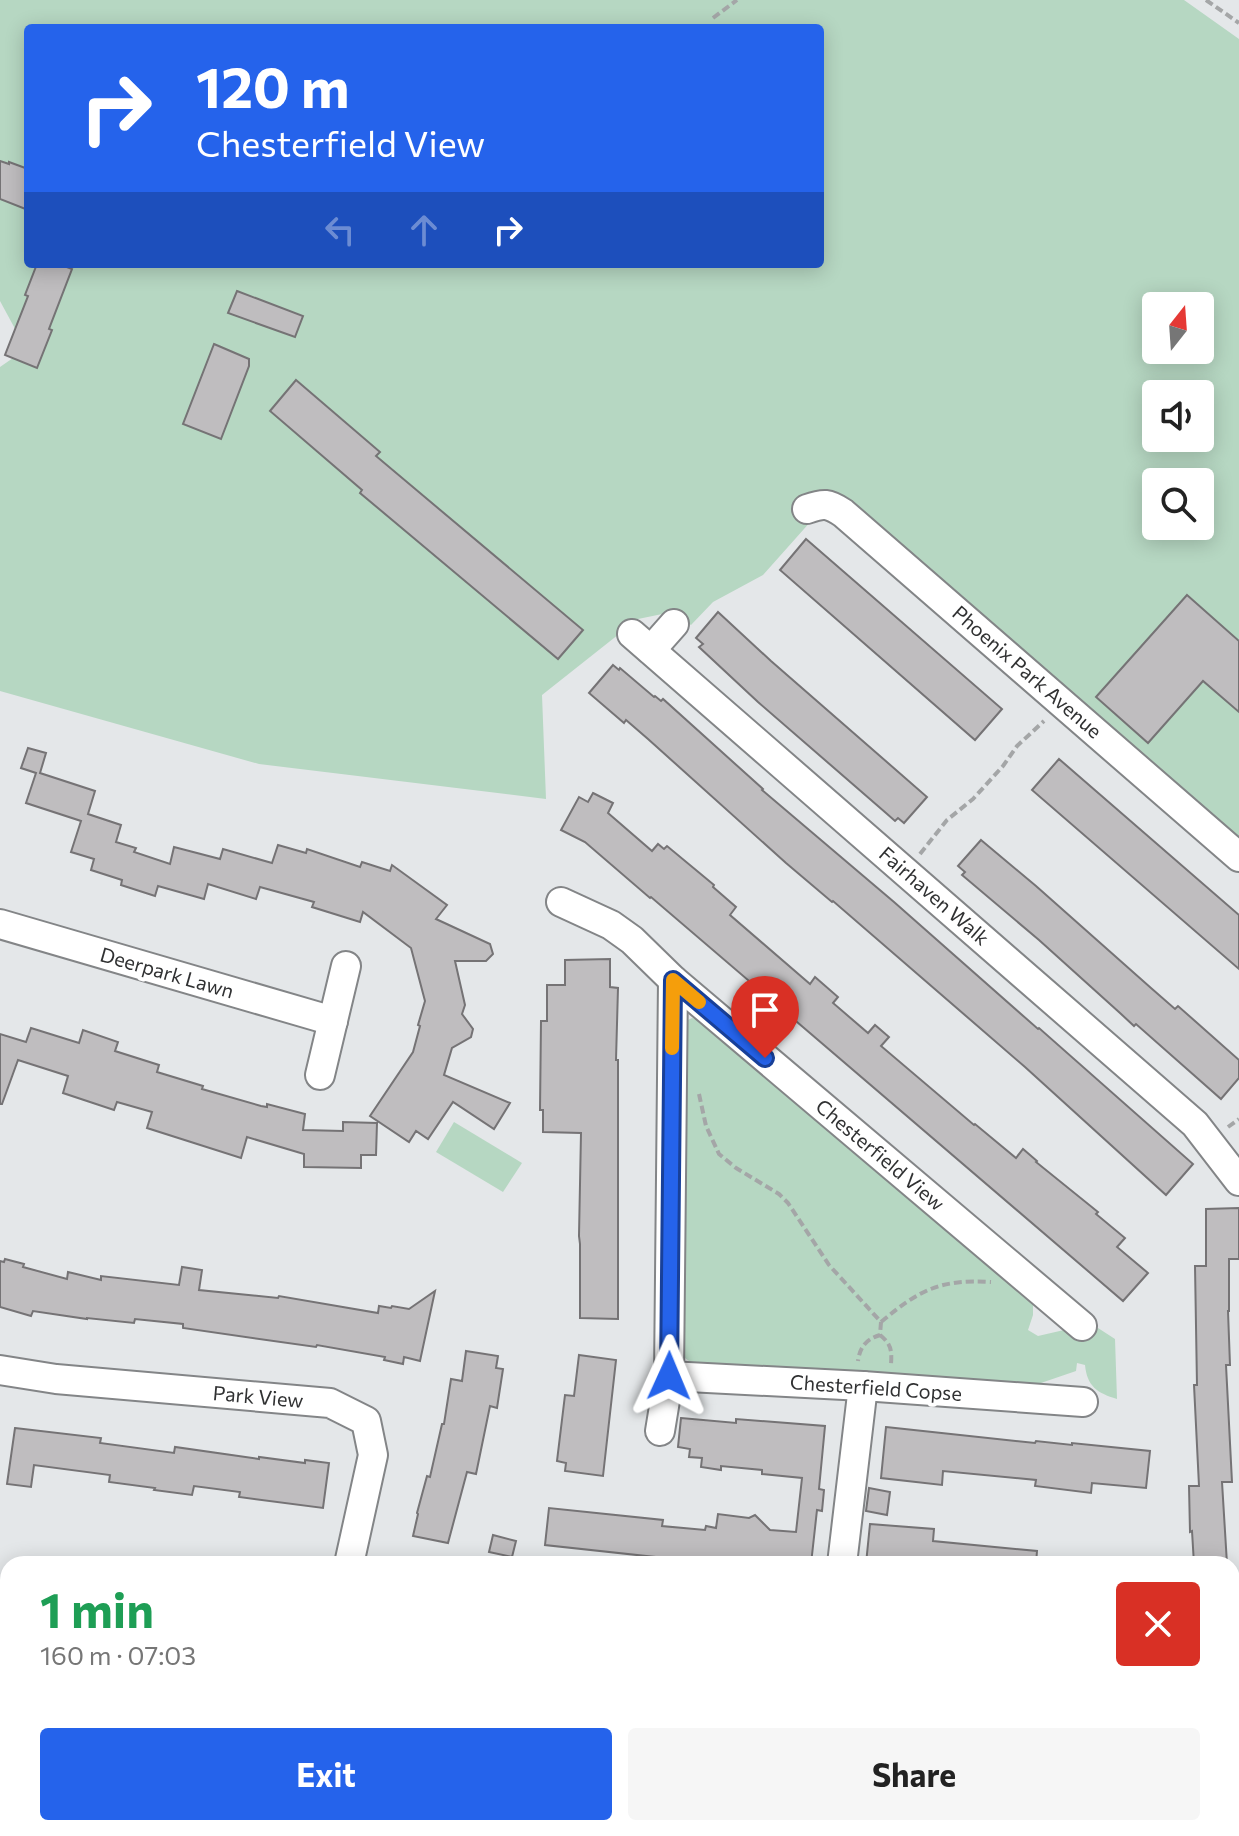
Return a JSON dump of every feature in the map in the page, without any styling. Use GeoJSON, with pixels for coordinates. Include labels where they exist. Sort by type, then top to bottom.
{"type":"FeatureCollection","features":[{"type":"Feature","properties":{"kind":"street","name":"Phoenix Park Avenue"},"geometry":{"type":"LineString","coordinates":[[807,509],[822,504],[834,506],[843,513],[1239,857]]}},
{"type":"Feature","properties":{"kind":"street","name":"Fairhaven Walk"},"geometry":{"type":"LineString","coordinates":[[674,624],[642,642],[1195,1124],[1233,1174]]}},
{"type":"Feature","properties":{"kind":"street","name":"Chesterfield View"},"geometry":{"type":"LineString","coordinates":[[561,902],[611,925],[632,940],[673,980],[1082,1326]]}},
{"type":"Feature","properties":{"kind":"street","name":"Deerpark Lawn"},"geometry":{"type":"LineString","coordinates":[[0,924],[333,1021]]}},
{"type":"Feature","properties":{"kind":"street"},"geometry":{"type":"LineString","coordinates":[[320,1075],[346,966]]}},
{"type":"Feature","properties":{"kind":"street"},"geometry":{"type":"LineString","coordinates":[[660,1431],[669,1376],[673,980]]}},
{"type":"Feature","properties":{"kind":"street","name":"Park View"},"geometry":{"type":"LineString","coordinates":[[0,1370],[56,1379],[330,1403],[366,1421],[373,1455],[351,1556]]}},
{"type":"Feature","properties":{"kind":"street","name":"Chesterfield Copse"},"geometry":{"type":"LineString","coordinates":[[669,1376],[1083,1402]]}},
{"type":"Feature","properties":{"kind":"street"},"geometry":{"type":"LineString","coordinates":[[843,1556],[869,1387]]}},
{"type":"Feature","properties":{"kind":"path"},"geometry":{"type":"LineString","coordinates":[[713,18],[737,0]]}},
{"type":"Feature","properties":{"kind":"path"},"geometry":{"type":"LineString","coordinates":[[1206,0],[1239,23]]}},
{"type":"Feature","properties":{"kind":"path"},"geometry":{"type":"LineString","coordinates":[[906,872],[947,820],[973,799],[1017,746],[1062,702]]}},
{"type":"Feature","properties":{"kind":"path"},"geometry":{"type":"LineString","coordinates":[[699,1091],[706,1126],[719,1154],[788,1203],[829,1265],[881,1322]]}},
{"type":"Feature","properties":{"kind":"path"},"geometry":{"type":"LineString","coordinates":[[880,1335],[881,1322],[907,1301],[933,1288],[956,1281],[1008,1282],[1018,1272]]}},
{"type":"Feature","properties":{"kind":"path"},"geometry":{"type":"LineString","coordinates":[[869,1387],[892,1350],[880,1335]]}},
{"type":"Feature","properties":{"kind":"path"},"geometry":{"type":"LineString","coordinates":[[869,1387],[858,1354],[870,1338],[880,1335]]}},
{"type":"Feature","properties":{"kind":"green space"},"geometry":{"type":"Polygon","coordinates":[[[0,0],[1184,0],[1239,39],[1239,845],[848,506],[812,520],[763,575],[713,602],[691,625],[672,612],[638,619],[542,695],[546,799],[259,764],[0,691],[0,367],[26,349],[0,301],[0,0]]]}},
{"type":"Feature","properties":{"kind":"green space"},"geometry":{"type":"Polygon","coordinates":[[[692,1018],[708,1022],[1033,1304],[1028,1330],[1038,1336],[1064,1330],[1087,1341],[1098,1328],[1115,1339],[1117,1399],[1094,1388],[1085,1365],[1077,1363],[1076,1371],[1038,1384],[848,1371],[697,1367],[681,1355],[684,1022],[692,1018]]]}},
{"type":"Feature","properties":{"kind":"green space"},"geometry":{"type":"Polygon","coordinates":[[[454,1122],[522,1163],[503,1192],[436,1152],[454,1122]]]}},
{"type":"Feature","properties":{"kind":"building"},"geometry":{"type":"Polygon","coordinates":[[[0,161],[24,168],[24,208],[0,199],[0,161]]]}},
{"type":"Feature","properties":{"kind":"building"},"geometry":{"type":"Polygon","coordinates":[[[35,268],[72,269],[37,368],[5,355],[28,296],[25,295],[35,268]]]}},
{"type":"Feature","properties":{"kind":"building"},"geometry":{"type":"Polygon","coordinates":[[[237,291],[303,316],[295,337],[228,313],[237,291]]]}},
{"type":"Feature","properties":{"kind":"building"},"geometry":{"type":"Polygon","coordinates":[[[214,344],[249,359],[221,439],[183,424],[214,344]]]}},
{"type":"Feature","properties":{"kind":"building"},"geometry":{"type":"Polygon","coordinates":[[[296,380],[380,452],[376,456],[583,630],[558,659],[360,493],[362,490],[270,411],[296,380]]]}},
{"type":"Feature","properties":{"kind":"building"},"geometry":{"type":"Polygon","coordinates":[[[806,539],[1002,709],[975,740],[780,570],[806,539]]]}},
{"type":"Feature","properties":{"kind":"building"},"geometry":{"type":"Polygon","coordinates":[[[1187,595],[1239,641],[1239,712],[1203,681],[1148,743],[1096,697],[1187,595]]]}},
{"type":"Feature","properties":{"kind":"building"},"geometry":{"type":"Polygon","coordinates":[[[718,612],[927,797],[904,823],[898,818],[895,821],[699,647],[703,644],[696,638],[718,612]]]}},
{"type":"Feature","properties":{"kind":"building"},"geometry":{"type":"Polygon","coordinates":[[[613,665],[654,697],[663,699],[762,790],[1193,1164],[1166,1195],[1025,1067],[786,863],[648,739],[589,693],[613,665]]]}},
{"type":"Feature","properties":{"kind":"building"},"geometry":{"type":"Polygon","coordinates":[[[28,748],[46,753],[40,773],[95,791],[88,814],[121,825],[116,842],[136,848],[134,852],[170,864],[174,847],[220,859],[223,849],[272,863],[278,845],[306,853],[307,849],[360,867],[362,862],[390,871],[392,865],[447,905],[436,919],[490,944],[493,954],[486,961],[455,961],[465,1005],[462,1014],[473,1029],[471,1037],[452,1048],[444,1075],[510,1103],[494,1129],[453,1102],[428,1139],[416,1131],[409,1142],[370,1116],[413,1052],[420,1026],[425,1001],[411,948],[363,912],[360,922],[312,907],[314,902],[260,887],[256,899],[208,884],[204,899],[158,886],[155,896],[121,885],[122,880],[91,870],[94,859],[71,852],[81,821],[26,803],[36,773],[21,768],[28,748]]]}},
{"type":"Feature","properties":{"kind":"building"},"geometry":{"type":"Polygon","coordinates":[[[1059,759],[1239,915],[1239,969],[1032,790],[1059,759]]]}},
{"type":"Feature","properties":{"kind":"building"},"geometry":{"type":"Polygon","coordinates":[[[593,793],[613,803],[608,813],[652,851],[658,844],[664,849],[667,846],[714,885],[736,907],[730,915],[810,984],[815,977],[838,997],[833,1003],[868,1033],[875,1025],[889,1037],[881,1046],[974,1125],[1016,1158],[1023,1149],[1098,1212],[1096,1214],[1125,1238],[1117,1247],[1148,1273],[1123,1301],[651,897],[585,842],[561,830],[579,797],[588,802],[593,793]]]}},
{"type":"Feature","properties":{"kind":"building"},"geometry":{"type":"Polygon","coordinates":[[[981,840],[1175,1009],[1178,1006],[1239,1060],[1239,1078],[1221,1099],[962,875],[965,872],[958,866],[981,840]]]}},
{"type":"Feature","properties":{"kind":"building"},"geometry":{"type":"Polygon","coordinates":[[[610,959],[610,987],[618,988],[618,1319],[580,1318],[581,1133],[543,1132],[543,1110],[540,1110],[541,1021],[547,1021],[547,985],[565,985],[565,960],[610,959]]]}},
{"type":"Feature","properties":{"kind":"building"},"geometry":{"type":"Polygon","coordinates":[[[31,1028],[79,1043],[83,1030],[118,1042],[115,1051],[159,1065],[157,1072],[261,1106],[267,1107],[267,1104],[305,1114],[303,1130],[343,1131],[343,1122],[377,1123],[376,1155],[361,1155],[361,1168],[304,1167],[304,1154],[247,1137],[241,1158],[147,1128],[152,1112],[117,1102],[114,1110],[63,1093],[68,1076],[18,1060],[0,1104],[0,1034],[26,1042],[31,1028]]]}},
{"type":"Feature","properties":{"kind":"building"},"geometry":{"type":"Polygon","coordinates":[[[1239,1208],[1239,1259],[1229,1259],[1230,1365],[1226,1365],[1232,1482],[1222,1482],[1227,1556],[1194,1556],[1190,1532],[1189,1486],[1199,1486],[1194,1385],[1197,1385],[1195,1266],[1206,1266],[1206,1209],[1239,1208]]]}},
{"type":"Feature","properties":{"kind":"building"},"geometry":{"type":"Polygon","coordinates":[[[5,1259],[67,1279],[68,1272],[101,1280],[101,1276],[179,1285],[182,1267],[202,1270],[199,1290],[279,1296],[378,1313],[379,1306],[409,1309],[435,1291],[420,1361],[404,1357],[403,1364],[384,1360],[385,1357],[317,1345],[183,1328],[183,1324],[135,1319],[134,1323],[87,1319],[33,1311],[31,1316],[0,1307],[0,1261],[4,1262],[5,1259]]]}},
{"type":"Feature","properties":{"kind":"building"},"geometry":{"type":"Polygon","coordinates":[[[466,1351],[498,1356],[496,1368],[503,1369],[497,1408],[490,1406],[476,1474],[467,1472],[448,1543],[413,1536],[427,1476],[430,1477],[444,1424],[451,1379],[462,1381],[466,1351]]]}},
{"type":"Feature","properties":{"kind":"building"},"geometry":{"type":"Polygon","coordinates":[[[579,1355],[616,1360],[603,1476],[565,1471],[566,1463],[557,1461],[565,1395],[574,1396],[579,1355]]]}},
{"type":"Feature","properties":{"kind":"building"},"geometry":{"type":"Polygon","coordinates":[[[681,1418],[825,1426],[819,1489],[824,1490],[822,1511],[817,1510],[812,1556],[646,1556],[545,1545],[549,1508],[663,1520],[662,1526],[705,1530],[706,1526],[716,1528],[718,1514],[749,1518],[755,1515],[770,1530],[796,1532],[802,1478],[762,1474],[762,1470],[701,1467],[702,1458],[689,1457],[690,1449],[678,1447],[681,1418]]]}},
{"type":"Feature","properties":{"kind":"building"},"geometry":{"type":"Polygon","coordinates":[[[886,1427],[1035,1443],[1072,1443],[1150,1451],[1146,1488],[1092,1483],[1091,1493],[1035,1486],[1036,1480],[943,1471],[942,1485],[881,1478],[886,1427]]]}},
{"type":"Feature","properties":{"kind":"building"},"geometry":{"type":"Polygon","coordinates":[[[15,1428],[101,1438],[100,1443],[174,1453],[175,1447],[259,1459],[329,1463],[323,1508],[239,1497],[240,1492],[194,1486],[192,1495],[154,1490],[109,1482],[110,1475],[34,1465],[31,1487],[7,1484],[15,1428]]]}},
{"type":"Feature","properties":{"kind":"building"},"geometry":{"type":"Polygon","coordinates":[[[869,1488],[890,1492],[887,1515],[866,1511],[869,1488]]]}},
{"type":"Feature","properties":{"kind":"building"},"geometry":{"type":"Polygon","coordinates":[[[870,1524],[934,1529],[933,1541],[1037,1551],[1037,1556],[867,1556],[870,1524]]]}},
{"type":"Feature","properties":{"kind":"building"},"geometry":{"type":"Polygon","coordinates":[[[493,1535],[516,1541],[512,1556],[489,1552],[493,1535]]]}},
{"type":"Feature","properties":{"kind":"slow traffic"},"geometry":{"type":"LineString","coordinates":[[672,1048],[673,980],[699,1002]]}},
{"type":"Feature","properties":{"kind":"route"},"geometry":{"type":"LineString","coordinates":[[669,1376],[673,980],[765,1058]]}}]}
